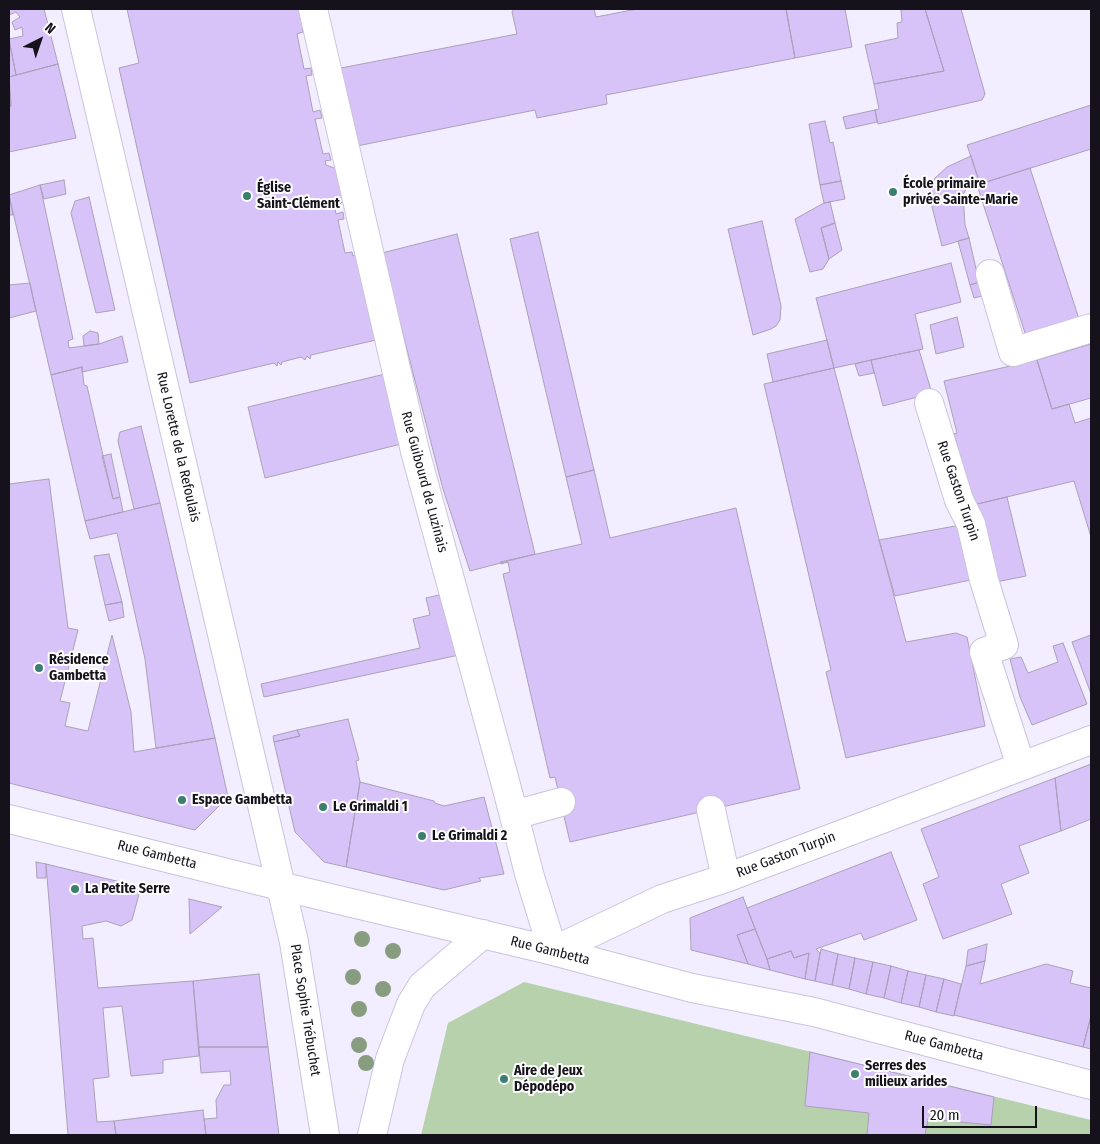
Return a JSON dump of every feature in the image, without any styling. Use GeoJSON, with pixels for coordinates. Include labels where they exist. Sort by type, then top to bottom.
{"type":"FeatureCollection","features":[{"type":"Feature","properties":{"kind":"street","name":"Rue Lorette de la Refoulais"},"geometry":{"type":"LineString","coordinates":[[76,9],[280,886]]}},
{"type":"Feature","properties":{"kind":"street","name":"Rue Guibourd de Luzinais"},"geometry":{"type":"LineString","coordinates":[[313,9],[415,451],[531,884],[554,951]]}},
{"type":"Feature","properties":{"kind":"street"},"geometry":{"type":"LineString","coordinates":[[990,274],[1013,352],[1091,328]]}},
{"type":"Feature","properties":{"kind":"street","name":"Rue Gaston Turpin"},"geometry":{"type":"LineString","coordinates":[[928,402],[959,500],[971,524],[984,580],[1004,646],[984,652],[1021,766]]}},
{"type":"Feature","properties":{"kind":"street","name":"Rue Gaston Turpin"},"geometry":{"type":"LineString","coordinates":[[554,951],[662,899],[726,878],[1091,740]]}},
{"type":"Feature","properties":{"kind":"street"},"geometry":{"type":"LineString","coordinates":[[514,816],[561,802]]}},
{"type":"Feature","properties":{"kind":"street"},"geometry":{"type":"LineString","coordinates":[[711,810],[726,878]]}},
{"type":"Feature","properties":{"kind":"street","name":"Rue Gambetta"},"geometry":{"type":"LineString","coordinates":[[9,819],[554,951],[692,988],[814,1012],[1091,1085]]}},
{"type":"Feature","properties":{"kind":"street","name":"Place Sophie Trébuchet"},"geometry":{"type":"LineString","coordinates":[[280,886],[298,958],[325,1135]]}},
{"type":"Feature","properties":{"kind":"street"},"geometry":{"type":"LineString","coordinates":[[372,1135],[390,1060],[411,1004],[422,986],[483,934]]}},
{"type":"Feature","properties":{"kind":"green space"},"geometry":{"type":"Polygon","coordinates":[[[524,982],[1091,1120],[1091,1135],[421,1135],[448,1023],[524,982]]]}},
{"type":"Feature","properties":{"kind":"building"},"geometry":{"type":"Polygon","coordinates":[[[9,9],[44,9],[58,64],[16,75],[9,39],[23,36],[22,27],[15,30],[12,22],[20,17],[16,12],[9,15],[9,9]]]}},
{"type":"Feature","properties":{"kind":"building","name":"Église Saint-Clément"},"geometry":{"type":"Polygon","coordinates":[[[127,9],[300,9],[305,29],[302,29],[303,32],[297,34],[304,69],[311,68],[312,75],[306,76],[313,112],[320,110],[322,118],[315,119],[323,154],[329,153],[331,160],[325,161],[326,165],[334,168],[337,165],[347,204],[342,202],[335,209],[336,214],[343,212],[344,219],[338,220],[345,253],[352,252],[353,256],[356,255],[376,340],[311,355],[310,359],[307,356],[305,360],[301,357],[282,362],[281,365],[278,362],[277,366],[274,363],[190,383],[119,68],[139,63],[127,9]]]}},
{"type":"Feature","properties":{"kind":"building"},"geometry":{"type":"Polygon","coordinates":[[[514,9],[594,9],[596,17],[637,9],[786,9],[795,58],[606,95],[607,104],[537,118],[535,110],[357,146],[341,68],[517,34],[512,12],[514,9]]]}},
{"type":"Feature","properties":{"kind":"building"},"geometry":{"type":"Polygon","coordinates":[[[786,9],[845,9],[852,47],[795,58],[786,9]]]}},
{"type":"Feature","properties":{"kind":"building"},"geometry":{"type":"Polygon","coordinates":[[[901,9],[925,9],[944,71],[874,84],[865,45],[898,38],[897,23],[902,22],[901,9]]]}},
{"type":"Feature","properties":{"kind":"building"},"geometry":{"type":"Polygon","coordinates":[[[925,9],[961,9],[985,94],[982,100],[878,124],[875,110],[879,109],[874,84],[944,71],[925,9]]]}},
{"type":"Feature","properties":{"kind":"building"},"geometry":{"type":"Polygon","coordinates":[[[9,40],[16,75],[9,77],[9,40]]]}},
{"type":"Feature","properties":{"kind":"building"},"geometry":{"type":"Polygon","coordinates":[[[58,64],[76,138],[9,152],[9,107],[11,106],[9,77],[58,64]]]}},
{"type":"Feature","properties":{"kind":"building"},"geometry":{"type":"Polygon","coordinates":[[[9,91],[11,106],[9,107],[9,91]]]}},
{"type":"Feature","properties":{"kind":"building"},"geometry":{"type":"Polygon","coordinates":[[[1091,105],[1091,149],[980,184],[967,145],[1091,105]]]}},
{"type":"Feature","properties":{"kind":"building"},"geometry":{"type":"Polygon","coordinates":[[[875,110],[877,122],[846,129],[843,117],[875,110]]]}},
{"type":"Feature","properties":{"kind":"building"},"geometry":{"type":"Polygon","coordinates":[[[825,121],[830,143],[833,142],[841,181],[820,185],[809,124],[825,121]]]}},
{"type":"Feature","properties":{"kind":"building"},"geometry":{"type":"Polygon","coordinates":[[[971,156],[980,184],[966,189],[963,195],[965,225],[969,238],[942,246],[931,203],[931,188],[935,178],[947,167],[971,156]]]}},
{"type":"Feature","properties":{"kind":"building"},"geometry":{"type":"Polygon","coordinates":[[[1030,168],[1079,319],[1026,336],[977,185],[1030,168]]]}},
{"type":"Feature","properties":{"kind":"building"},"geometry":{"type":"Polygon","coordinates":[[[64,180],[66,194],[44,199],[40,185],[64,180]]]}},
{"type":"Feature","properties":{"kind":"building"},"geometry":{"type":"Polygon","coordinates":[[[841,181],[845,199],[824,203],[820,185],[841,181]]]}},
{"type":"Feature","properties":{"kind":"building"},"geometry":{"type":"Polygon","coordinates":[[[40,185],[73,339],[68,341],[69,348],[99,344],[122,336],[128,362],[82,372],[82,367],[51,375],[9,195],[40,185]]]}},
{"type":"Feature","properties":{"kind":"building"},"geometry":{"type":"Polygon","coordinates":[[[9,195],[13,215],[9,215],[9,195]]]}},
{"type":"Feature","properties":{"kind":"building"},"geometry":{"type":"Polygon","coordinates":[[[89,197],[115,310],[96,313],[71,213],[75,201],[89,197]]]}},
{"type":"Feature","properties":{"kind":"building"},"geometry":{"type":"Polygon","coordinates":[[[830,202],[835,223],[821,228],[829,259],[823,269],[810,272],[795,219],[824,203],[830,202]]]}},
{"type":"Feature","properties":{"kind":"building"},"geometry":{"type":"Polygon","coordinates":[[[762,221],[781,306],[780,320],[771,329],[753,335],[728,229],[762,221]]]}},
{"type":"Feature","properties":{"kind":"building"},"geometry":{"type":"Polygon","coordinates":[[[835,223],[842,250],[829,259],[821,228],[835,223]]]}},
{"type":"Feature","properties":{"kind":"building"},"geometry":{"type":"Polygon","coordinates":[[[538,232],[594,470],[566,477],[510,239],[538,232]]]}},
{"type":"Feature","properties":{"kind":"building"},"geometry":{"type":"Polygon","coordinates":[[[457,234],[535,554],[470,571],[443,489],[382,253],[457,234]]]}},
{"type":"Feature","properties":{"kind":"building"},"geometry":{"type":"Polygon","coordinates":[[[969,238],[979,282],[970,285],[958,241],[969,238]]]}},
{"type":"Feature","properties":{"kind":"building"},"geometry":{"type":"Polygon","coordinates":[[[951,263],[961,302],[915,314],[923,349],[834,368],[816,298],[951,263]]]}},
{"type":"Feature","properties":{"kind":"building"},"geometry":{"type":"Polygon","coordinates":[[[979,282],[982,296],[974,298],[970,285],[979,282]]]}},
{"type":"Feature","properties":{"kind":"building"},"geometry":{"type":"Polygon","coordinates":[[[30,283],[36,311],[9,318],[9,285],[30,283]]]}},
{"type":"Feature","properties":{"kind":"building"},"geometry":{"type":"Polygon","coordinates":[[[957,317],[964,347],[936,354],[930,325],[957,317]]]}},
{"type":"Feature","properties":{"kind":"building"},"geometry":{"type":"Polygon","coordinates":[[[90,331],[98,333],[99,344],[84,346],[83,336],[90,331]]]}},
{"type":"Feature","properties":{"kind":"building"},"geometry":{"type":"Polygon","coordinates":[[[827,340],[834,368],[773,382],[767,354],[827,340]]]}},
{"type":"Feature","properties":{"kind":"building"},"geometry":{"type":"Polygon","coordinates":[[[1091,344],[1091,398],[1052,409],[1037,360],[1091,344]]]}},
{"type":"Feature","properties":{"kind":"building"},"geometry":{"type":"Polygon","coordinates":[[[919,350],[933,393],[883,406],[871,360],[919,350]]]}},
{"type":"Feature","properties":{"kind":"building"},"geometry":{"type":"Polygon","coordinates":[[[871,360],[874,373],[859,376],[855,364],[871,360]]]}},
{"type":"Feature","properties":{"kind":"building"},"geometry":{"type":"Polygon","coordinates":[[[1037,360],[1052,409],[1069,404],[1075,423],[1091,418],[1091,537],[1074,481],[973,505],[954,434],[957,433],[944,381],[1037,360]]]}},
{"type":"Feature","properties":{"kind":"building"},"geometry":{"type":"Polygon","coordinates":[[[82,367],[84,385],[87,386],[113,499],[120,497],[123,512],[85,521],[51,375],[82,367]]]}},
{"type":"Feature","properties":{"kind":"building"},"geometry":{"type":"Polygon","coordinates":[[[834,368],[906,642],[956,633],[967,637],[985,726],[846,758],[826,672],[831,670],[764,384],[834,368]]]}},
{"type":"Feature","properties":{"kind":"building"},"geometry":{"type":"Polygon","coordinates":[[[385,374],[401,444],[265,478],[248,407],[385,374]]]}},
{"type":"Feature","properties":{"kind":"building"},"geometry":{"type":"Polygon","coordinates":[[[141,426],[160,503],[134,509],[118,441],[120,432],[141,426]]]}},
{"type":"Feature","properties":{"kind":"building"},"geometry":{"type":"Polygon","coordinates":[[[111,454],[120,497],[113,499],[102,456],[111,454]]]}},
{"type":"Feature","properties":{"kind":"building"},"geometry":{"type":"Polygon","coordinates":[[[594,470],[610,538],[736,508],[800,789],[570,842],[555,777],[550,778],[503,574],[510,572],[508,562],[501,564],[500,562],[582,544],[566,477],[594,470]]]}},
{"type":"Feature","properties":{"kind":"building","name":"Résidence Gambetta"},"geometry":{"type":"Polygon","coordinates":[[[49,479],[68,628],[78,630],[60,701],[70,703],[65,726],[88,731],[112,635],[131,712],[134,752],[215,738],[228,797],[195,830],[9,783],[9,484],[49,479]]]}},
{"type":"Feature","properties":{"kind":"building"},"geometry":{"type":"Polygon","coordinates":[[[1007,497],[1026,576],[991,583],[973,505],[1007,497]]]}},
{"type":"Feature","properties":{"kind":"building"},"geometry":{"type":"Polygon","coordinates":[[[160,503],[215,738],[156,748],[145,659],[117,533],[90,539],[85,521],[160,503]]]}},
{"type":"Feature","properties":{"kind":"building"},"geometry":{"type":"Polygon","coordinates":[[[966,524],[980,578],[895,596],[879,540],[966,524]]]}},
{"type":"Feature","properties":{"kind":"building"},"geometry":{"type":"Polygon","coordinates":[[[109,554],[122,602],[105,605],[94,556],[109,554]]]}},
{"type":"Feature","properties":{"kind":"building"},"geometry":{"type":"Polygon","coordinates":[[[439,595],[459,655],[264,697],[261,684],[420,648],[413,619],[430,615],[426,598],[439,595]]]}},
{"type":"Feature","properties":{"kind":"building"},"geometry":{"type":"Polygon","coordinates":[[[122,602],[124,617],[109,621],[105,605],[122,602]]]}},
{"type":"Feature","properties":{"kind":"building"},"geometry":{"type":"Polygon","coordinates":[[[1091,635],[1091,694],[1072,642],[1091,635]]]}},
{"type":"Feature","properties":{"kind":"building"},"geometry":{"type":"Polygon","coordinates":[[[1063,643],[1087,704],[1032,725],[1020,697],[1010,659],[1021,657],[1028,673],[1058,662],[1053,646],[1063,643]]]}},
{"type":"Feature","properties":{"kind":"building","name":"Le Grimaldi 1"},"geometry":{"type":"Polygon","coordinates":[[[348,719],[359,760],[356,761],[360,782],[346,867],[324,862],[295,832],[274,742],[300,736],[297,730],[348,719]]]}},
{"type":"Feature","properties":{"kind":"building"},"geometry":{"type":"Polygon","coordinates":[[[297,730],[300,736],[274,742],[273,736],[297,730]]]}},
{"type":"Feature","properties":{"kind":"building"},"geometry":{"type":"Polygon","coordinates":[[[1091,764],[1091,819],[1061,831],[1055,778],[1091,764]]]}},
{"type":"Feature","properties":{"kind":"building"},"geometry":{"type":"Polygon","coordinates":[[[1055,778],[1061,831],[1019,846],[1029,873],[1001,884],[1012,914],[943,939],[923,884],[939,877],[921,829],[1055,778]]]}},
{"type":"Feature","properties":{"kind":"building","name":"Le Grimaldi 2"},"geometry":{"type":"Polygon","coordinates":[[[360,782],[434,801],[444,806],[484,797],[504,874],[479,878],[481,881],[444,890],[346,867],[360,782]]]}},
{"type":"Feature","properties":{"kind":"building"},"geometry":{"type":"Polygon","coordinates":[[[891,852],[917,920],[864,940],[861,933],[816,949],[820,953],[815,981],[805,979],[809,953],[794,958],[791,951],[767,959],[747,908],[891,852]]]}},
{"type":"Feature","properties":{"kind":"building"},"geometry":{"type":"Polygon","coordinates":[[[36,862],[46,864],[46,878],[37,878],[36,862]]]}},
{"type":"Feature","properties":{"kind":"building"},"geometry":{"type":"Polygon","coordinates":[[[46,864],[141,887],[132,920],[121,926],[106,921],[82,926],[83,939],[93,938],[98,988],[193,981],[199,1056],[163,1060],[163,1073],[131,1076],[122,1006],[103,1008],[109,1077],[93,1079],[97,1122],[114,1121],[116,1135],[68,1135],[46,864]]]}},
{"type":"Feature","properties":{"kind":"building"},"geometry":{"type":"Polygon","coordinates":[[[743,897],[755,929],[737,935],[748,964],[691,950],[690,918],[743,897]]]}},
{"type":"Feature","properties":{"kind":"building"},"geometry":{"type":"Polygon","coordinates":[[[189,899],[222,907],[190,934],[189,899]]]}},
{"type":"Feature","properties":{"kind":"building"},"geometry":{"type":"Polygon","coordinates":[[[755,929],[770,970],[748,964],[737,935],[755,929]]]}},
{"type":"Feature","properties":{"kind":"building"},"geometry":{"type":"Polygon","coordinates":[[[987,944],[985,961],[966,966],[968,950],[987,944]]]}},
{"type":"Feature","properties":{"kind":"building"},"geometry":{"type":"Polygon","coordinates":[[[821,949],[838,954],[832,985],[815,981],[821,949]]]}},
{"type":"Feature","properties":{"kind":"building"},"geometry":{"type":"Polygon","coordinates":[[[791,951],[794,958],[809,953],[805,979],[770,970],[767,959],[791,951]]]}},
{"type":"Feature","properties":{"kind":"building"},"geometry":{"type":"Polygon","coordinates":[[[838,954],[855,958],[849,989],[832,985],[838,954]]]}},
{"type":"Feature","properties":{"kind":"building"},"geometry":{"type":"Polygon","coordinates":[[[855,958],[873,962],[866,994],[849,989],[855,958]]]}},
{"type":"Feature","properties":{"kind":"building"},"geometry":{"type":"Polygon","coordinates":[[[985,961],[980,984],[1046,964],[1073,971],[1070,983],[1091,988],[1091,1016],[1083,1047],[954,1015],[966,966],[985,961]]]}},
{"type":"Feature","properties":{"kind":"building"},"geometry":{"type":"Polygon","coordinates":[[[873,962],[891,966],[884,998],[866,994],[873,962]]]}},
{"type":"Feature","properties":{"kind":"building"},"geometry":{"type":"Polygon","coordinates":[[[891,966],[908,971],[901,1003],[884,998],[891,966]]]}},
{"type":"Feature","properties":{"kind":"building"},"geometry":{"type":"Polygon","coordinates":[[[908,971],[926,975],[919,1007],[901,1003],[908,971]]]}},
{"type":"Feature","properties":{"kind":"building"},"geometry":{"type":"Polygon","coordinates":[[[259,974],[268,1047],[199,1047],[193,981],[259,974]]]}},
{"type":"Feature","properties":{"kind":"building"},"geometry":{"type":"Polygon","coordinates":[[[926,975],[944,979],[936,1012],[919,1007],[926,975]]]}},
{"type":"Feature","properties":{"kind":"building"},"geometry":{"type":"Polygon","coordinates":[[[944,979],[961,984],[954,1016],[936,1012],[944,979]]]}},
{"type":"Feature","properties":{"kind":"building"},"geometry":{"type":"Polygon","coordinates":[[[1091,1016],[1091,1049],[1083,1047],[1091,1016]]]}},
{"type":"Feature","properties":{"kind":"building"},"geometry":{"type":"Polygon","coordinates":[[[199,1047],[268,1047],[279,1135],[206,1135],[204,1119],[217,1118],[216,1100],[224,1085],[231,1085],[230,1071],[201,1073],[199,1047]]]}},
{"type":"Feature","properties":{"kind":"building","name":"Serres des milieux arides"},"geometry":{"type":"Polygon","coordinates":[[[810,1052],[994,1097],[991,1125],[928,1119],[925,1135],[867,1135],[869,1113],[805,1106],[810,1052]]]}},
{"type":"Feature","properties":{"kind":"building"},"geometry":{"type":"Polygon","coordinates":[[[203,1110],[206,1135],[116,1135],[114,1121],[203,1110]]]}},
{"type":"Feature","properties":{"kind":"place","name":"École primaire privée Sainte-Marie"},"geometry":{"type":"Point","coordinates":[893,192]}},
{"type":"Feature","properties":{"kind":"place","name":"Église Saint-Clément"},"geometry":{"type":"Point","coordinates":[247,196]}},
{"type":"Feature","properties":{"kind":"place","name":"Résidence Gambetta"},"geometry":{"type":"Point","coordinates":[39,668]}},
{"type":"Feature","properties":{"kind":"place","name":"Espace Gambetta"},"geometry":{"type":"Point","coordinates":[182,800]}},
{"type":"Feature","properties":{"kind":"place","name":"Le Grimaldi 1"},"geometry":{"type":"Point","coordinates":[323,807]}},
{"type":"Feature","properties":{"kind":"place","name":"Le Grimaldi 2"},"geometry":{"type":"Point","coordinates":[422,836]}},
{"type":"Feature","properties":{"kind":"place","name":"La Petite Serre"},"geometry":{"type":"Point","coordinates":[75,889]}},
{"type":"Feature","properties":{"kind":"place","name":"Serres des milieux arides"},"geometry":{"type":"Point","coordinates":[855,1074]}},
{"type":"Feature","properties":{"kind":"place","name":"Aire de Jeux Dépodépo"},"geometry":{"type":"Point","coordinates":[504,1079]}}]}
